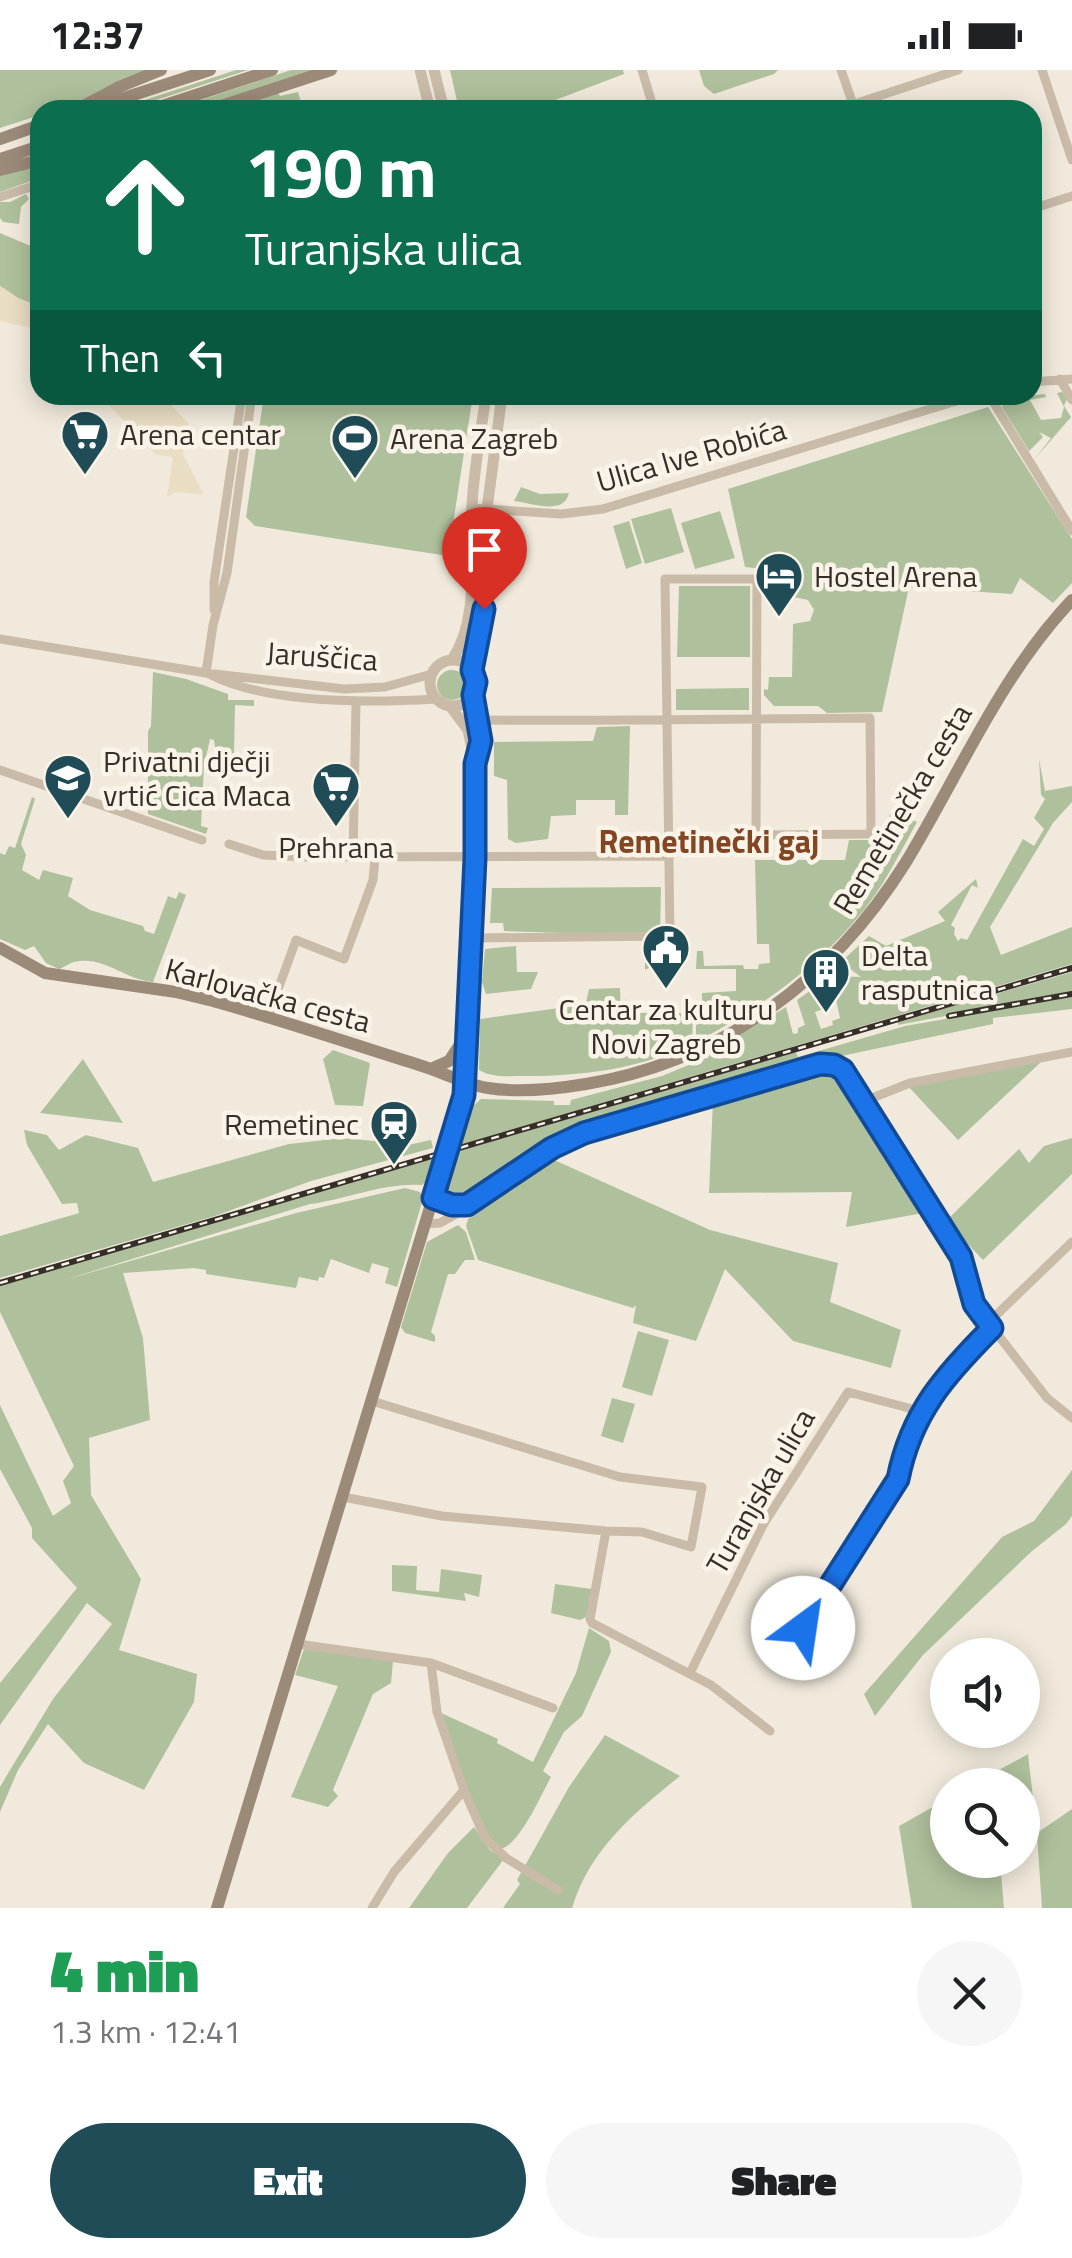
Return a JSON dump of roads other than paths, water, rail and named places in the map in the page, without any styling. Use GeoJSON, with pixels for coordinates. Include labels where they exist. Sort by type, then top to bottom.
{"type":"FeatureCollection","features":[{"type":"Feature","properties":{"kind":"main road"},"geometry":{"type":"LineString","coordinates":[[94,100],[161,70]]}},
{"type":"Feature","properties":{"kind":"main road"},"geometry":{"type":"LineString","coordinates":[[118,100],[210,70]]}},
{"type":"Feature","properties":{"kind":"main road"},"geometry":{"type":"LineString","coordinates":[[180,100],[272,70]]}},
{"type":"Feature","properties":{"kind":"main road"},"geometry":{"type":"LineString","coordinates":[[240,100],[331,70]]}},
{"type":"Feature","properties":{"kind":"main road"},"geometry":{"type":"LineString","coordinates":[[0,139],[30,129]]}},
{"type":"Feature","properties":{"kind":"main road"},"geometry":{"type":"LineString","coordinates":[[0,159],[30,149]]}},
{"type":"Feature","properties":{"kind":"main road"},"geometry":{"type":"LineString","coordinates":[[0,170],[30,162]]}},
{"type":"Feature","properties":{"kind":"main road","name":"Remetinečka cesta"},"geometry":{"type":"LineString","coordinates":[[464,1081],[492,1089],[560,1088],[667,1065],[734,1032],[807,980],[850,940],[882,898],[1012,674],[1072,600]]}},
{"type":"Feature","properties":{"kind":"main road","name":"Karlovačka cesta"},"geometry":{"type":"LineString","coordinates":[[0,949],[44,972],[176,992],[268,1017],[464,1081]]}},
{"type":"Feature","properties":{"kind":"main road"},"geometry":{"type":"LineString","coordinates":[[430,1068],[449,1061],[467,1034]]}},
{"type":"Feature","properties":{"kind":"main road"},"geometry":{"type":"LineString","coordinates":[[217,1908],[462,1104],[464,1081]]}},
{"type":"Feature","properties":{"kind":"street"},"geometry":{"type":"LineString","coordinates":[[420,70],[428,100]]}},
{"type":"Feature","properties":{"kind":"street"},"geometry":{"type":"LineString","coordinates":[[434,70],[442,100]]}},
{"type":"Feature","properties":{"kind":"street"},"geometry":{"type":"LineString","coordinates":[[642,70],[651,100]]}},
{"type":"Feature","properties":{"kind":"street"},"geometry":{"type":"LineString","coordinates":[[841,70],[852,100]]}},
{"type":"Feature","properties":{"kind":"street"},"geometry":{"type":"LineString","coordinates":[[874,100],[958,70]]}},
{"type":"Feature","properties":{"kind":"street"},"geometry":{"type":"LineString","coordinates":[[1042,70],[1072,160]]}},
{"type":"Feature","properties":{"kind":"street"},"geometry":{"type":"LineString","coordinates":[[0,197],[30,187]]}},
{"type":"Feature","properties":{"kind":"street"},"geometry":{"type":"LineString","coordinates":[[1042,206],[1072,196]]}},
{"type":"Feature","properties":{"kind":"street"},"geometry":{"type":"LineString","coordinates":[[1042,381],[1072,378]]}},
{"type":"Feature","properties":{"kind":"street"},"geometry":{"type":"LineString","coordinates":[[1060,379],[1072,400]]}},
{"type":"Feature","properties":{"kind":"street"},"geometry":{"type":"LineString","coordinates":[[213,625],[214,582],[241,405]]}},
{"type":"Feature","properties":{"kind":"street"},"geometry":{"type":"LineString","coordinates":[[206,673],[213,625],[227,573],[251,405]]}},
{"type":"Feature","properties":{"kind":"street"},"geometry":{"type":"LineString","coordinates":[[452,660],[466,632],[470,612],[472,508],[485,405]]}},
{"type":"Feature","properties":{"kind":"street"},"geometry":{"type":"LineString","coordinates":[[475,764],[481,748],[472,670],[483,618],[487,509],[501,405]]}},
{"type":"Feature","properties":{"kind":"street","name":"Ulica Ive Robića"},"geometry":{"type":"LineString","coordinates":[[472,508],[567,514],[603,508],[929,405]]}},
{"type":"Feature","properties":{"kind":"street"},"geometry":{"type":"LineString","coordinates":[[995,405],[1072,531]]}},
{"type":"Feature","properties":{"kind":"street"},"geometry":{"type":"LineString","coordinates":[[472,938],[670,936],[665,718],[665,579],[757,580],[758,718],[756,835],[870,834],[870,718],[758,718],[665,718],[478,720]]}},
{"type":"Feature","properties":{"kind":"street","name":"Jaruščica"},"geometry":{"type":"LineString","coordinates":[[0,639],[206,673],[362,690],[432,674]]}},
{"type":"Feature","properties":{"kind":"street"},"geometry":{"type":"LineString","coordinates":[[464,1081],[475,858],[475,764],[468,730],[450,706],[436,699],[431,687],[432,674],[440,664],[452,660],[472,670]]}},
{"type":"Feature","properties":{"kind":"street","name":"Jaruščica"},"geometry":{"type":"LineString","coordinates":[[206,673],[233,687],[356,704],[436,699]]}},
{"type":"Feature","properties":{"kind":"street"},"geometry":{"type":"LineString","coordinates":[[450,706],[463,704],[473,695]]}},
{"type":"Feature","properties":{"kind":"street","name":"Jaruščica"},"geometry":{"type":"LineString","coordinates":[[353,858],[356,704]]}},
{"type":"Feature","properties":{"kind":"street"},"geometry":{"type":"LineString","coordinates":[[0,770],[202,840]]}},
{"type":"Feature","properties":{"kind":"street"},"geometry":{"type":"LineString","coordinates":[[228,844],[263,855],[353,858],[670,856]]}},
{"type":"Feature","properties":{"kind":"street"},"geometry":{"type":"LineString","coordinates":[[268,1017],[296,940],[344,959],[372,880],[375,858]]}},
{"type":"Feature","properties":{"kind":"street"},"geometry":{"type":"LineString","coordinates":[[862,1102],[910,1083],[1072,1052]]}},
{"type":"Feature","properties":{"kind":"street"},"geometry":{"type":"LineString","coordinates":[[426,1224],[440,1223],[552,1148],[584,1133],[820,1064],[834,1065],[843,1070],[961,1257],[974,1304],[1047,1398],[1072,1418]]}},
{"type":"Feature","properties":{"kind":"street"},"geometry":{"type":"LineString","coordinates":[[433,1198],[452,1205],[467,1205]]}},
{"type":"Feature","properties":{"kind":"street"},"geometry":{"type":"LineString","coordinates":[[786,1657],[898,1479],[903,1452],[920,1410],[990,1326],[1072,1242]]}},
{"type":"Feature","properties":{"kind":"street","name":"Turanjska ulica"},"geometry":{"type":"LineString","coordinates":[[690,1673],[763,1525],[848,1392],[920,1410]]}},
{"type":"Feature","properties":{"kind":"street"},"geometry":{"type":"LineString","coordinates":[[343,1497],[442,1516],[642,1532],[691,1547],[702,1487],[620,1476],[372,1401]]}},
{"type":"Feature","properties":{"kind":"street"},"geometry":{"type":"LineString","coordinates":[[606,1532],[592,1623],[711,1685],[770,1731]]}},
{"type":"Feature","properties":{"kind":"street"},"geometry":{"type":"LineString","coordinates":[[298,1644],[431,1663],[553,1708]]}},
{"type":"Feature","properties":{"kind":"street"},"geometry":{"type":"LineString","coordinates":[[431,1663],[436,1712],[485,1838],[506,1858],[558,1890]]}},
{"type":"Feature","properties":{"kind":"street"},"geometry":{"type":"LineString","coordinates":[[372,1908],[394,1872],[464,1790]]}},
{"type":"Feature","properties":{"kind":"railway"},"geometry":{"type":"LineString","coordinates":[[0,1283],[1072,968]]}},
{"type":"Feature","properties":{"kind":"railway"},"geometry":{"type":"LineString","coordinates":[[949,1016],[1072,994]]}},
{"type":"Feature","properties":{"kind":"place","name":"Arena centar"},"geometry":{"type":"Point","coordinates":[85,476]}},
{"type":"Feature","properties":{"kind":"place","name":"Arena Zagreb"},"geometry":{"type":"Point","coordinates":[355,480]}},
{"type":"Feature","properties":{"kind":"place","name":"Hostel Arena"},"geometry":{"type":"Point","coordinates":[779,618]}},
{"type":"Feature","properties":{"kind":"place","name":"Privatni dječji vrtić Cica Maca"},"geometry":{"type":"Point","coordinates":[68,820]}},
{"type":"Feature","properties":{"kind":"place","name":"Prehrana"},"geometry":{"type":"Point","coordinates":[336,828]}},
{"type":"Feature","properties":{"kind":"place","name":"Centar za kulturu Novi Zagreb"},"geometry":{"type":"Point","coordinates":[666,990]}},
{"type":"Feature","properties":{"kind":"place","name":"Delta rasputnica"},"geometry":{"type":"Point","coordinates":[826,1014]}},
{"type":"Feature","properties":{"kind":"place","name":"Remetinec"},"geometry":{"type":"Point","coordinates":[394,1166]}},
{"type":"Feature","properties":{"kind":"district","name":"Remetinečki gaj"},"geometry":{"type":"Point","coordinates":[709,841]}}]}
